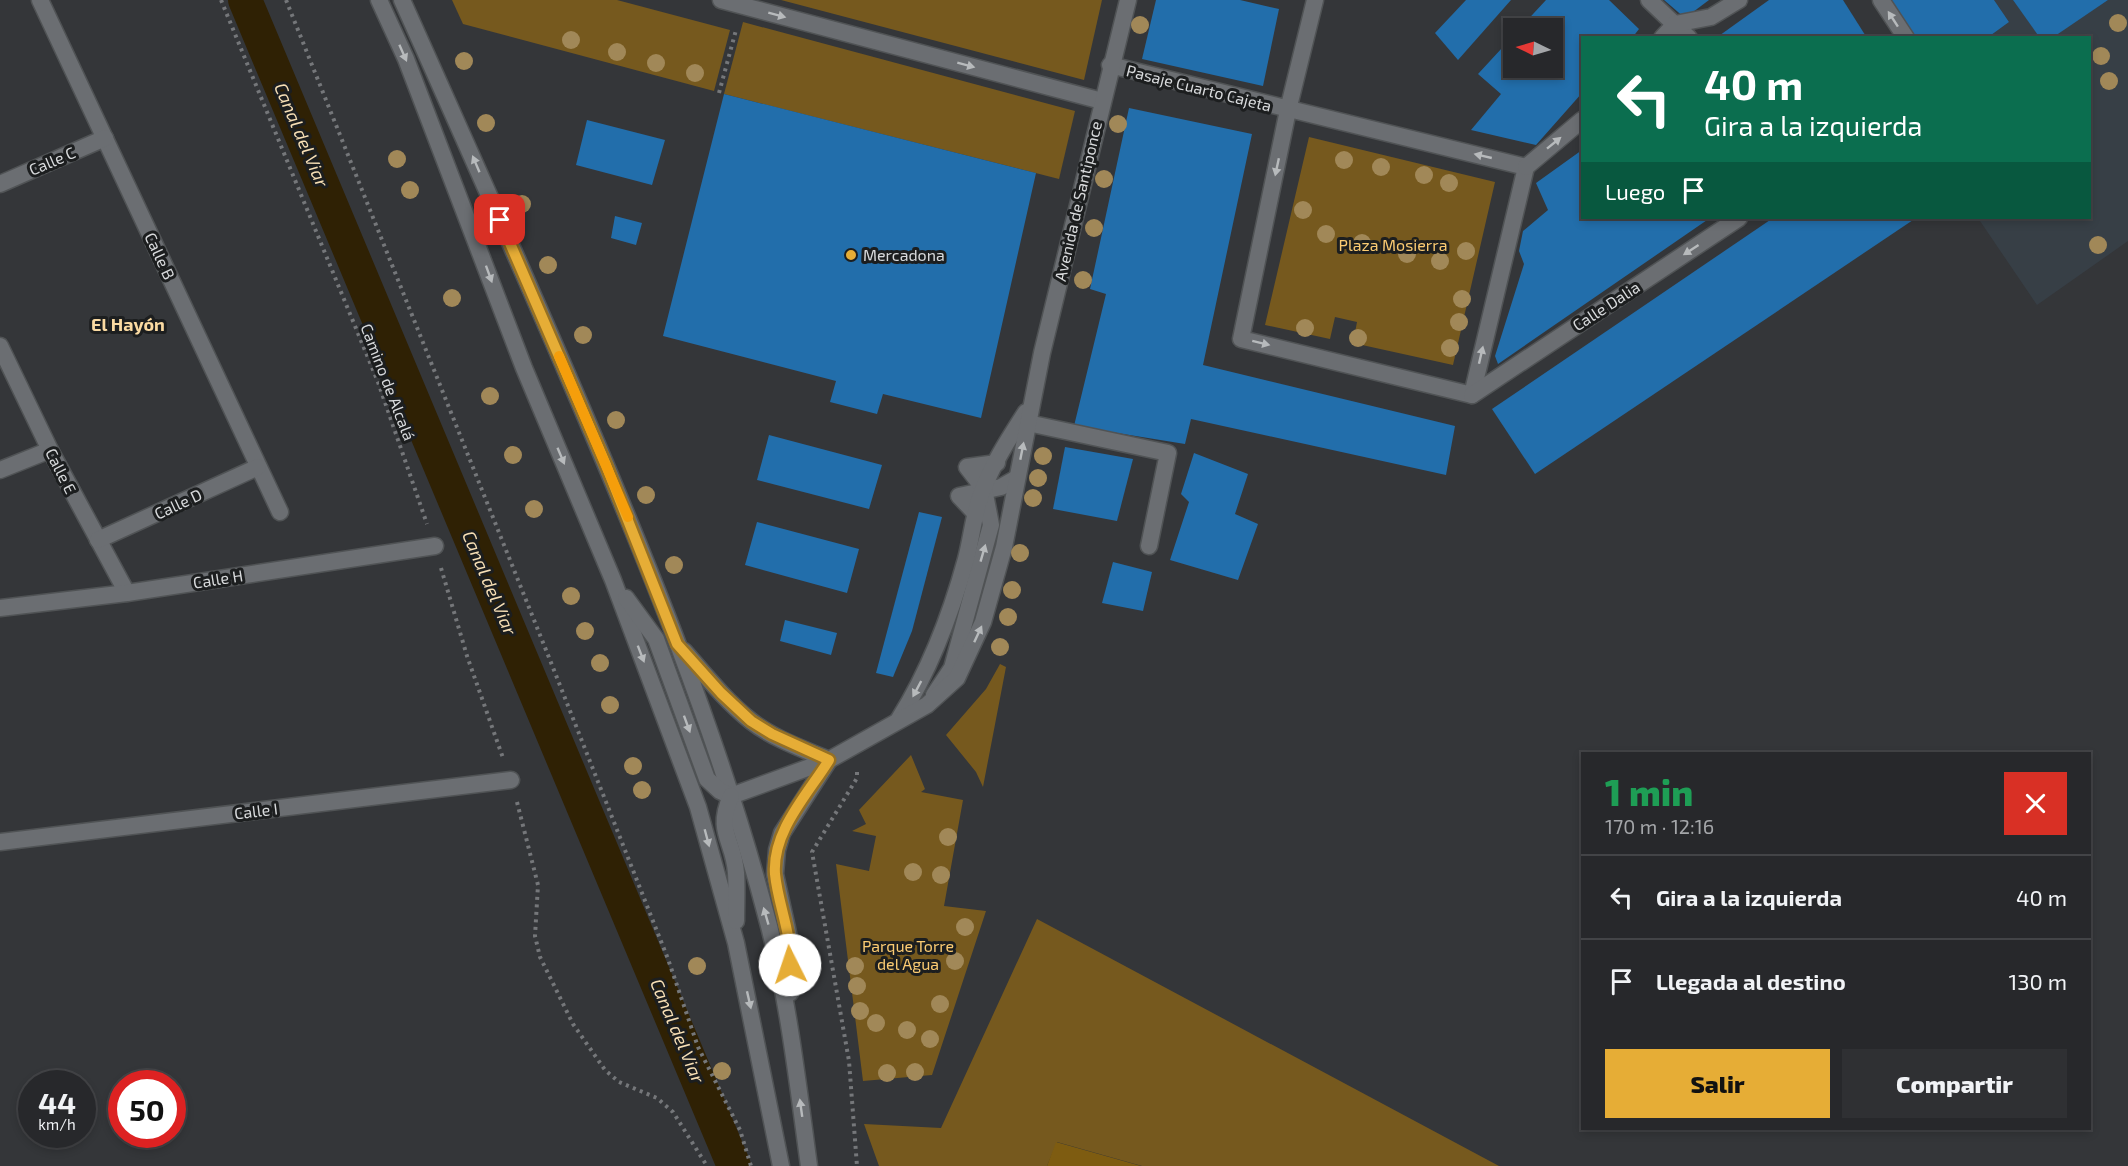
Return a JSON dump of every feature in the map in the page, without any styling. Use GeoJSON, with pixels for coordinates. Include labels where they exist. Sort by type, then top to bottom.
{"type":"FeatureCollection","features":[{"type":"Feature","properties":{"kind":"street","name":"Calle B"},"geometry":{"type":"LineString","coordinates":[[40,0],[280,512]]}},
{"type":"Feature","properties":{"kind":"street"},"geometry":{"type":"LineString","coordinates":[[379,0],[410,70],[524,368],[613,580],[698,807],[736,943],[781,1166]]}},
{"type":"Feature","properties":{"kind":"street"},"geometry":{"type":"LineString","coordinates":[[402,0],[464,136],[606,465],[677,644],[731,796],[769,928],[789,1021],[809,1166]]}},
{"type":"Feature","properties":{"kind":"street"},"geometry":{"type":"LineString","coordinates":[[721,0],[1102,100]]}},
{"type":"Feature","properties":{"kind":"street","name":"Avenida de Santiponce"},"geometry":{"type":"LineString","coordinates":[[731,796],[829,760],[858,745],[927,705],[957,678],[983,622],[1004,547],[1032,404],[1110,65],[1128,0]]}},
{"type":"Feature","properties":{"kind":"street"},"geometry":{"type":"LineString","coordinates":[[1316,0],[1288,110],[1241,339],[1472,395],[1526,167],[1581,121]]}},
{"type":"Feature","properties":{"kind":"street"},"geometry":{"type":"LineString","coordinates":[[1648,0],[1687,36]]}},
{"type":"Feature","properties":{"kind":"street"},"geometry":{"type":"LineString","coordinates":[[1664,36],[1675,24],[1711,17],[1739,0]]}},
{"type":"Feature","properties":{"kind":"street"},"geometry":{"type":"LineString","coordinates":[[1881,0],[1905,36]]}},
{"type":"Feature","properties":{"kind":"street","name":"Pasaje Cuarto Cajeta"},"geometry":{"type":"LineString","coordinates":[[1110,65],[1288,110]]}},
{"type":"Feature","properties":{"kind":"street"},"geometry":{"type":"LineString","coordinates":[[1288,110],[1526,167]]}},
{"type":"Feature","properties":{"kind":"street","name":"Calle C"},"geometry":{"type":"LineString","coordinates":[[0,184],[105,138]]}},
{"type":"Feature","properties":{"kind":"street","name":"Calle Dalia"},"geometry":{"type":"LineString","coordinates":[[1472,395],[1738,219]]}},
{"type":"Feature","properties":{"kind":"street","name":"Calle E"},"geometry":{"type":"LineString","coordinates":[[0,346],[50,450],[127,593]]}},
{"type":"Feature","properties":{"kind":"street","name":"Avenida de Santiponce"},"geometry":{"type":"LineString","coordinates":[[898,720],[918,689],[935,646],[965,560],[984,489],[1005,444],[1032,404]]}},
{"type":"Feature","properties":{"kind":"street"},"geometry":{"type":"LineString","coordinates":[[1028,423],[1168,453],[1149,546]]}},
{"type":"Feature","properties":{"kind":"street"},"geometry":{"type":"LineString","coordinates":[[0,470],[50,450]]}},
{"type":"Feature","properties":{"kind":"street"},"geometry":{"type":"LineString","coordinates":[[927,705],[952,668],[991,525],[984,489],[967,467],[997,463]]}},
{"type":"Feature","properties":{"kind":"street","name":"Calle D"},"geometry":{"type":"LineString","coordinates":[[98,540],[258,467]]}},
{"type":"Feature","properties":{"kind":"street"},"geometry":{"type":"LineString","coordinates":[[976,514],[959,496],[1001,487],[1017,478]]}},
{"type":"Feature","properties":{"kind":"street","name":"Calle H"},"geometry":{"type":"LineString","coordinates":[[0,609],[127,593],[435,546]]}},
{"type":"Feature","properties":{"kind":"street"},"geometry":{"type":"LineString","coordinates":[[613,580],[656,639],[707,779],[720,792],[731,796]]}},
{"type":"Feature","properties":{"kind":"street"},"geometry":{"type":"LineString","coordinates":[[677,644],[721,693],[751,721],[772,734],[829,760],[782,833],[777,850],[775,874],[791,946],[789,1021]]}},
{"type":"Feature","properties":{"kind":"street","name":"Calle I"},"geometry":{"type":"LineString","coordinates":[[0,842],[512,780]]}},
{"type":"Feature","properties":{"kind":"street"},"geometry":{"type":"LineString","coordinates":[[731,796],[725,810],[723,825],[736,872],[736,943]]}},
{"type":"Feature","properties":{"kind":"path","name":"Camino de Alcalá"},"geometry":{"type":"LineString","coordinates":[[220,0],[378,382],[435,546],[467,656],[512,780],[538,885],[535,936],[540,957],[568,1015],[605,1070],[619,1082],[657,1098],[673,1112],[707,1166]]}},
{"type":"Feature","properties":{"kind":"path"},"geometry":{"type":"LineString","coordinates":[[286,0],[668,959],[698,1047],[740,1130],[751,1166]]}},
{"type":"Feature","properties":{"kind":"path"},"geometry":{"type":"LineString","coordinates":[[719,93],[742,6]]}},
{"type":"Feature","properties":{"kind":"path"},"geometry":{"type":"LineString","coordinates":[[857,1166],[849,1061],[812,852],[857,778],[858,745]]}},
{"type":"Feature","properties":{"kind":"shaded area"},"geometry":{"type":"Polygon","coordinates":[[[1994,0],[2013,0],[2039,36],[1990,36],[2009,22],[1994,0]]]}},
{"type":"Feature","properties":{"kind":"shaded area"},"geometry":{"type":"Polygon","coordinates":[[[2108,0],[2128,0],[2128,241],[2037,305],[1979,219],[2091,219],[2091,36],[2054,36],[2108,0]]]}},
{"type":"Feature","properties":{"kind":"shaded area"},"geometry":{"type":"Polygon","coordinates":[[[1056,1142],[1141,1166],[1047,1166],[1056,1142]]]}},
{"type":"Feature","properties":{"kind":"green space"},"geometry":{"type":"Polygon","coordinates":[[[452,0],[617,0],[730,30],[714,91],[463,24],[452,0]]]}},
{"type":"Feature","properties":{"kind":"green space"},"geometry":{"type":"Polygon","coordinates":[[[781,0],[1102,0],[1084,80],[781,0]]]}},
{"type":"Feature","properties":{"kind":"green space"},"geometry":{"type":"Polygon","coordinates":[[[743,22],[1075,111],[1059,179],[724,94],[743,22]]]}},
{"type":"Feature","properties":{"kind":"green space","name":"Plaza Mosierra"},"geometry":{"type":"Polygon","coordinates":[[[1309,137],[1495,182],[1453,365],[1353,343],[1357,322],[1335,317],[1330,339],[1265,325],[1309,137]]]}},
{"type":"Feature","properties":{"kind":"green space"},"geometry":{"type":"Polygon","coordinates":[[[1000,664],[1006,667],[983,787],[976,772],[946,735],[986,689],[1000,664]]]}},
{"type":"Feature","properties":{"kind":"green space","name":"Parque Torre del Agua"},"geometry":{"type":"Polygon","coordinates":[[[911,755],[925,789],[921,792],[963,800],[944,906],[986,911],[932,1075],[863,1081],[836,864],[869,871],[876,836],[852,831],[866,824],[859,810],[911,755]]]}},
{"type":"Feature","properties":{"kind":"green space"},"geometry":{"type":"Polygon","coordinates":[[[1037,919],[1499,1166],[1142,1166],[1057,1142],[1047,1166],[879,1166],[864,1124],[941,1128],[1037,919]]]}},
{"type":"Feature","properties":{"kind":"building"},"geometry":{"type":"Polygon","coordinates":[[[1156,0],[1240,0],[1279,9],[1263,86],[1142,59],[1156,0]]]}},
{"type":"Feature","properties":{"kind":"building"},"geometry":{"type":"Polygon","coordinates":[[[1466,0],[1511,0],[1458,60],[1435,33],[1466,0]]]}},
{"type":"Feature","properties":{"kind":"building"},"geometry":{"type":"Polygon","coordinates":[[[1546,0],[1609,0],[1639,29],[1634,36],[1581,36],[1581,94],[1536,145],[1471,130],[1501,94],[1478,74],[1503,47],[1503,78],[1563,78],[1563,18],[1529,18],[1546,0]]]}},
{"type":"Feature","properties":{"kind":"building"},"geometry":{"type":"Polygon","coordinates":[[[1664,0],[1709,0],[1685,18],[1664,0]]]}},
{"type":"Feature","properties":{"kind":"building"},"geometry":{"type":"Polygon","coordinates":[[[1769,0],[1843,0],[1866,36],[1719,36],[1769,0]]]}},
{"type":"Feature","properties":{"kind":"building"},"geometry":{"type":"Polygon","coordinates":[[[1889,0],[1994,0],[2009,22],[1990,36],[1913,36],[1889,0]]]}},
{"type":"Feature","properties":{"kind":"building"},"geometry":{"type":"Polygon","coordinates":[[[2013,0],[2108,0],[2055,36],[2039,36],[2013,0]]]}},
{"type":"Feature","properties":{"kind":"building","name":"Mercadona"},"geometry":{"type":"Polygon","coordinates":[[[724,94],[1036,173],[981,418],[883,394],[877,414],[830,402],[836,381],[663,336],[724,94]]]}},
{"type":"Feature","properties":{"kind":"building"},"geometry":{"type":"Polygon","coordinates":[[[1129,108],[1252,134],[1203,365],[1455,426],[1446,475],[1191,419],[1185,444],[1074,426],[1106,294],[1090,289],[1129,108]]]}},
{"type":"Feature","properties":{"kind":"building"},"geometry":{"type":"Polygon","coordinates":[[[587,120],[665,140],[652,185],[576,165],[587,120]]]}},
{"type":"Feature","properties":{"kind":"building"},"geometry":{"type":"Polygon","coordinates":[[[1581,151],[1581,219],[1709,219],[1498,364],[1495,356],[1524,264],[1519,251],[1523,231],[1548,210],[1536,183],[1581,151]]]}},
{"type":"Feature","properties":{"kind":"building"},"geometry":{"type":"Polygon","coordinates":[[[615,216],[642,223],[636,245],[611,238],[615,216]]]}},
{"type":"Feature","properties":{"kind":"building"},"geometry":{"type":"Polygon","coordinates":[[[1772,219],[1915,219],[1535,474],[1492,409],[1772,219]]]}},
{"type":"Feature","properties":{"kind":"building"},"geometry":{"type":"Polygon","coordinates":[[[769,435],[882,465],[869,509],[757,480],[769,435]]]}},
{"type":"Feature","properties":{"kind":"building"},"geometry":{"type":"Polygon","coordinates":[[[1065,447],[1133,459],[1117,521],[1053,509],[1065,447]]]}},
{"type":"Feature","properties":{"kind":"building"},"geometry":{"type":"Polygon","coordinates":[[[1194,453],[1248,474],[1235,514],[1258,524],[1238,580],[1170,560],[1189,502],[1181,494],[1194,453]]]}},
{"type":"Feature","properties":{"kind":"building"},"geometry":{"type":"Polygon","coordinates":[[[919,512],[942,517],[912,631],[893,677],[876,673],[919,512]]]}},
{"type":"Feature","properties":{"kind":"building"},"geometry":{"type":"Polygon","coordinates":[[[757,522],[859,549],[847,593],[745,565],[757,522]]]}},
{"type":"Feature","properties":{"kind":"building"},"geometry":{"type":"Polygon","coordinates":[[[1113,562],[1152,572],[1143,611],[1102,603],[1113,562]]]}},
{"type":"Feature","properties":{"kind":"building"},"geometry":{"type":"Polygon","coordinates":[[[785,620],[837,633],[831,655],[780,641],[785,620]]]}},
{"type":"Feature","properties":{"kind":"waterway","name":"Canal del Viar"},"geometry":{"type":"LineString","coordinates":[[245,0],[734,1166]]}},
{"type":"Feature","properties":{"kind":"slow traffic"},"geometry":{"type":"LineString","coordinates":[[559,356],[628,517]]}},
{"type":"Feature","properties":{"kind":"place","name":"Mercadona"},"geometry":{"type":"Point","coordinates":[851,255]}},
{"type":"Feature","properties":{"kind":"district","name":"El Hayón"},"geometry":{"type":"Point","coordinates":[128,325]}},
{"type":"Feature","properties":{"kind":"route"},"geometry":{"type":"LineString","coordinates":[[500,220],[606,465],[654,581],[677,644],[721,693],[751,721],[772,734],[829,760],[782,833],[777,850],[775,874],[791,946],[790,965]]}}]}
